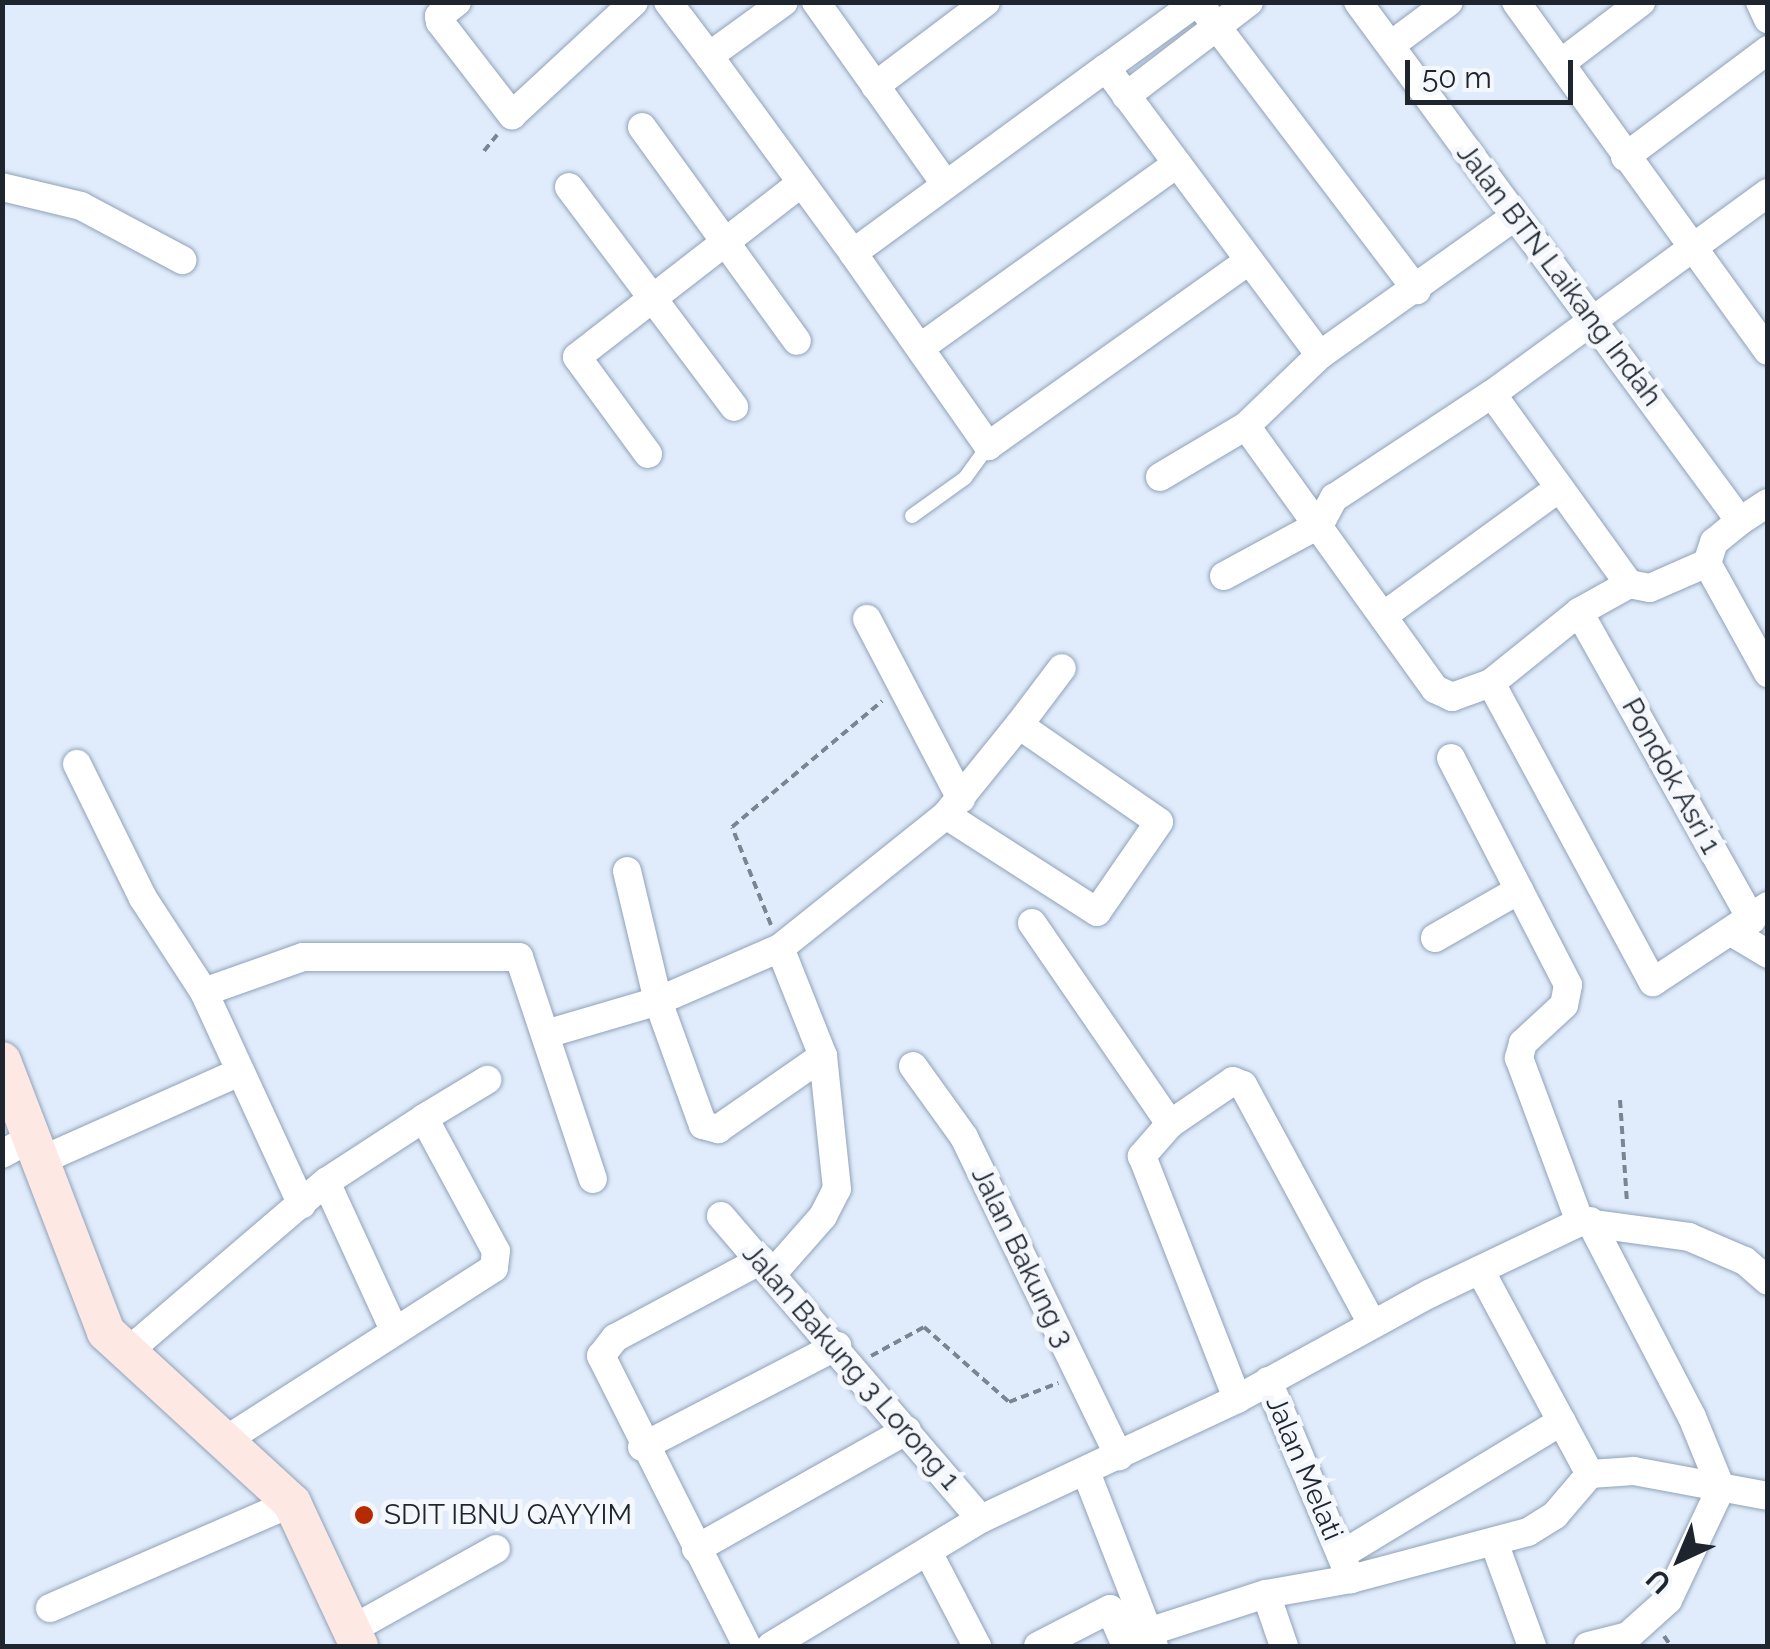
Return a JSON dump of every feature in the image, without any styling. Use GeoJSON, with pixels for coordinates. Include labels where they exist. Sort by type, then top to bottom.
{"type":"FeatureCollection","features":[{"type":"Feature","properties":{"kind":"street"},"geometry":{"type":"LineString","coordinates":[[457,2],[438,16],[440,22],[512,115],[634,2]]}},
{"type":"Feature","properties":{"kind":"street"},"geometry":{"type":"LineString","coordinates":[[668,2],[921,347],[988,446],[1246,262]]}},
{"type":"Feature","properties":{"kind":"street"},"geometry":{"type":"LineString","coordinates":[[709,56],[784,2]]}},
{"type":"Feature","properties":{"kind":"street"},"geometry":{"type":"LineString","coordinates":[[816,2],[946,185]]}},
{"type":"Feature","properties":{"kind":"street"},"geometry":{"type":"LineString","coordinates":[[874,86],[986,2]]}},
{"type":"Feature","properties":{"kind":"street"},"geometry":{"type":"LineString","coordinates":[[853,253],[1198,2],[1417,290]]}},
{"type":"Feature","properties":{"kind":"street"},"geometry":{"type":"LineString","coordinates":[[1126,96],[1249,2]]}},
{"type":"Feature","properties":{"kind":"street","name":"Jalan BTN Laikang Indah"},"geometry":{"type":"LineString","coordinates":[[1358,2],[1740,521]]}},
{"type":"Feature","properties":{"kind":"street"},"geometry":{"type":"LineString","coordinates":[[1391,45],[1448,2]]}},
{"type":"Feature","properties":{"kind":"street"},"geometry":{"type":"LineString","coordinates":[[1516,2],[1768,351]]}},
{"type":"Feature","properties":{"kind":"street"},"geometry":{"type":"LineString","coordinates":[[1562,63],[1641,2]]}},
{"type":"Feature","properties":{"kind":"street"},"geometry":{"type":"LineString","coordinates":[[1760,2],[1768,19]]}},
{"type":"Feature","properties":{"kind":"street"},"geometry":{"type":"LineString","coordinates":[[1625,157],[1768,50]]}},
{"type":"Feature","properties":{"kind":"street"},"geometry":{"type":"LineString","coordinates":[[1106,68],[1246,262],[1320,355]]}},
{"type":"Feature","properties":{"kind":"street"},"geometry":{"type":"LineString","coordinates":[[642,127],[797,341]]}},
{"type":"Feature","properties":{"kind":"street"},"geometry":{"type":"LineString","coordinates":[[921,347],[1177,164]]}},
{"type":"Feature","properties":{"kind":"street"},"geometry":{"type":"LineString","coordinates":[[648,454],[577,358],[800,184]]}},
{"type":"Feature","properties":{"kind":"street"},"geometry":{"type":"LineString","coordinates":[[2,187],[81,206],[182,260]]}},
{"type":"Feature","properties":{"kind":"street"},"geometry":{"type":"LineString","coordinates":[[568,187],[734,408]]}},
{"type":"Feature","properties":{"kind":"street"},"geometry":{"type":"LineString","coordinates":[[1224,576],[1320,524],[1334,498],[1492,394],[1768,193]]}},
{"type":"Feature","properties":{"kind":"street"},"geometry":{"type":"LineString","coordinates":[[1160,477],[1246,426],[1320,355],[1417,290],[1514,217]]}},
{"type":"Feature","properties":{"kind":"street"},"geometry":{"type":"LineString","coordinates":[[1492,394],[1629,584]]}},
{"type":"Feature","properties":{"kind":"street"},"geometry":{"type":"LineString","coordinates":[[1246,426],[1443,696],[1491,684],[1580,612],[1629,584],[1650,588],[1707,563]]}},
{"type":"Feature","properties":{"kind":"street"},"geometry":{"type":"LineString","coordinates":[[1383,616],[1559,488]]}},
{"type":"Feature","properties":{"kind":"street"},"geometry":{"type":"LineString","coordinates":[[1768,504],[1714,542],[1707,563],[1768,673]]}},
{"type":"Feature","properties":{"kind":"street","name":"Pondok Asri 1"},"geometry":{"type":"LineString","coordinates":[[1580,612],[1751,920]]}},
{"type":"Feature","properties":{"kind":"street"},"geometry":{"type":"LineString","coordinates":[[867,620],[901,685],[954,807],[1092,911],[1102,909],[1157,829],[1158,816],[1020,725]]}},
{"type":"Feature","properties":{"kind":"street"},"geometry":{"type":"LineString","coordinates":[[546,1034],[658,1000],[780,948],[954,807],[1062,668]]}},
{"type":"Feature","properties":{"kind":"street"},"geometry":{"type":"LineString","coordinates":[[1491,684],[1653,982],[1751,920],[1768,954]]}},
{"type":"Feature","properties":{"kind":"street"},"geometry":{"type":"LineString","coordinates":[[1451,758],[1568,985],[1564,1005],[1523,1044],[1519,1058],[1585,1221],[1692,1417],[1721,1488],[1668,1600],[1628,1636],[1588,1646]]}},
{"type":"Feature","properties":{"kind":"street"},"geometry":{"type":"LineString","coordinates":[[77,764],[143,898],[204,992],[302,1205]]}},
{"type":"Feature","properties":{"kind":"street"},"geometry":{"type":"LineString","coordinates":[[627,871],[658,1000],[701,1120],[712,1130],[823,1056]]}},
{"type":"Feature","properties":{"kind":"street"},"geometry":{"type":"LineString","coordinates":[[1435,938],[1519,890]]}},
{"type":"Feature","properties":{"kind":"street"},"geometry":{"type":"LineString","coordinates":[[1032,924],[1170,1124]]}},
{"type":"Feature","properties":{"kind":"street"},"geometry":{"type":"LineString","coordinates":[[747,1646],[605,1375],[604,1349],[767,1266],[823,1216],[836,1188],[823,1056],[780,948]]}},
{"type":"Feature","properties":{"kind":"street"},"geometry":{"type":"LineString","coordinates":[[204,992],[304,957],[510,956],[524,961],[593,1179]]}},
{"type":"Feature","properties":{"kind":"street"},"geometry":{"type":"LineString","coordinates":[[2,1061],[26,1150],[100,1319],[125,1354],[292,1503],[355,1638],[496,1550]]}},
{"type":"Feature","properties":{"kind":"street","name":"Jalan Bakung 3"},"geometry":{"type":"LineString","coordinates":[[913,1066],[964,1137],[1119,1456]]}},
{"type":"Feature","properties":{"kind":"street"},"geometry":{"type":"LineString","coordinates":[[26,1150],[240,1072]]}},
{"type":"Feature","properties":{"kind":"street"},"geometry":{"type":"LineString","coordinates":[[125,1354],[326,1182],[488,1080]]}},
{"type":"Feature","properties":{"kind":"street"},"geometry":{"type":"LineString","coordinates":[[1237,1399],[1142,1156],[1170,1124],[1232,1081],[1243,1085],[1372,1324]]}},
{"type":"Feature","properties":{"kind":"street"},"geometry":{"type":"LineString","coordinates":[[225,1441],[488,1273],[497,1260],[424,1118]]}},
{"type":"Feature","properties":{"kind":"street"},"geometry":{"type":"LineString","coordinates":[[326,1182],[394,1330]]}},
{"type":"Feature","properties":{"kind":"street","name":"Jalan Bakung 3 Lorong 1"},"geometry":{"type":"LineString","coordinates":[[721,1216],[846,1356],[980,1519]]}},
{"type":"Feature","properties":{"kind":"street"},"geometry":{"type":"LineString","coordinates":[[771,1646],[930,1556],[980,1519],[1237,1399],[1372,1324],[1585,1221],[1629,1226],[1720,1247],[1768,1281]]}},
{"type":"Feature","properties":{"kind":"street"},"geometry":{"type":"LineString","coordinates":[[1480,1270],[1590,1474]]}},
{"type":"Feature","properties":{"kind":"street"},"geometry":{"type":"LineString","coordinates":[[642,1447],[846,1356]]}},
{"type":"Feature","properties":{"kind":"street","name":"Jalan Melati"},"geometry":{"type":"LineString","coordinates":[[1268,1380],[1346,1567]]}},
{"type":"Feature","properties":{"kind":"street"},"geometry":{"type":"LineString","coordinates":[[1346,1567],[1562,1421]]}},
{"type":"Feature","properties":{"kind":"street"},"geometry":{"type":"LineString","coordinates":[[696,1548],[907,1430]]}},
{"type":"Feature","properties":{"kind":"street"},"geometry":{"type":"LineString","coordinates":[[1142,1642],[1346,1567],[1495,1545],[1555,1514],[1590,1474],[1634,1470],[1768,1496]]}},
{"type":"Feature","properties":{"kind":"street"},"geometry":{"type":"LineString","coordinates":[[1086,1472],[1142,1642]]}},
{"type":"Feature","properties":{"kind":"street"},"geometry":{"type":"LineString","coordinates":[[50,1608],[292,1503]]}},
{"type":"Feature","properties":{"kind":"street"},"geometry":{"type":"LineString","coordinates":[[1495,1545],[1532,1646]]}},
{"type":"Feature","properties":{"kind":"street"},"geometry":{"type":"LineString","coordinates":[[930,1556],[977,1646]]}},
{"type":"Feature","properties":{"kind":"street"},"geometry":{"type":"LineString","coordinates":[[1266,1594],[1284,1646]]}},
{"type":"Feature","properties":{"kind":"street"},"geometry":{"type":"LineString","coordinates":[[1038,1646],[1110,1610],[1142,1642]]}},
{"type":"Feature","properties":{"kind":"lane"},"geometry":{"type":"LineString","coordinates":[[912,516],[965,478],[988,446]]}},
{"type":"Feature","properties":{"kind":"path"},"geometry":{"type":"LineString","coordinates":[[780,948],[732,827],[901,685]]}},
{"type":"Feature","properties":{"kind":"path"},"geometry":{"type":"LineString","coordinates":[[1620,1100],[1629,1226]]}},
{"type":"Feature","properties":{"kind":"path"},"geometry":{"type":"LineString","coordinates":[[846,1356],[924,1327],[1009,1402],[1078,1375]]}},
{"type":"Feature","properties":{"kind":"place","name":"SDIT IBNU QAYYIM"},"geometry":{"type":"Point","coordinates":[364,1515]}}]}
